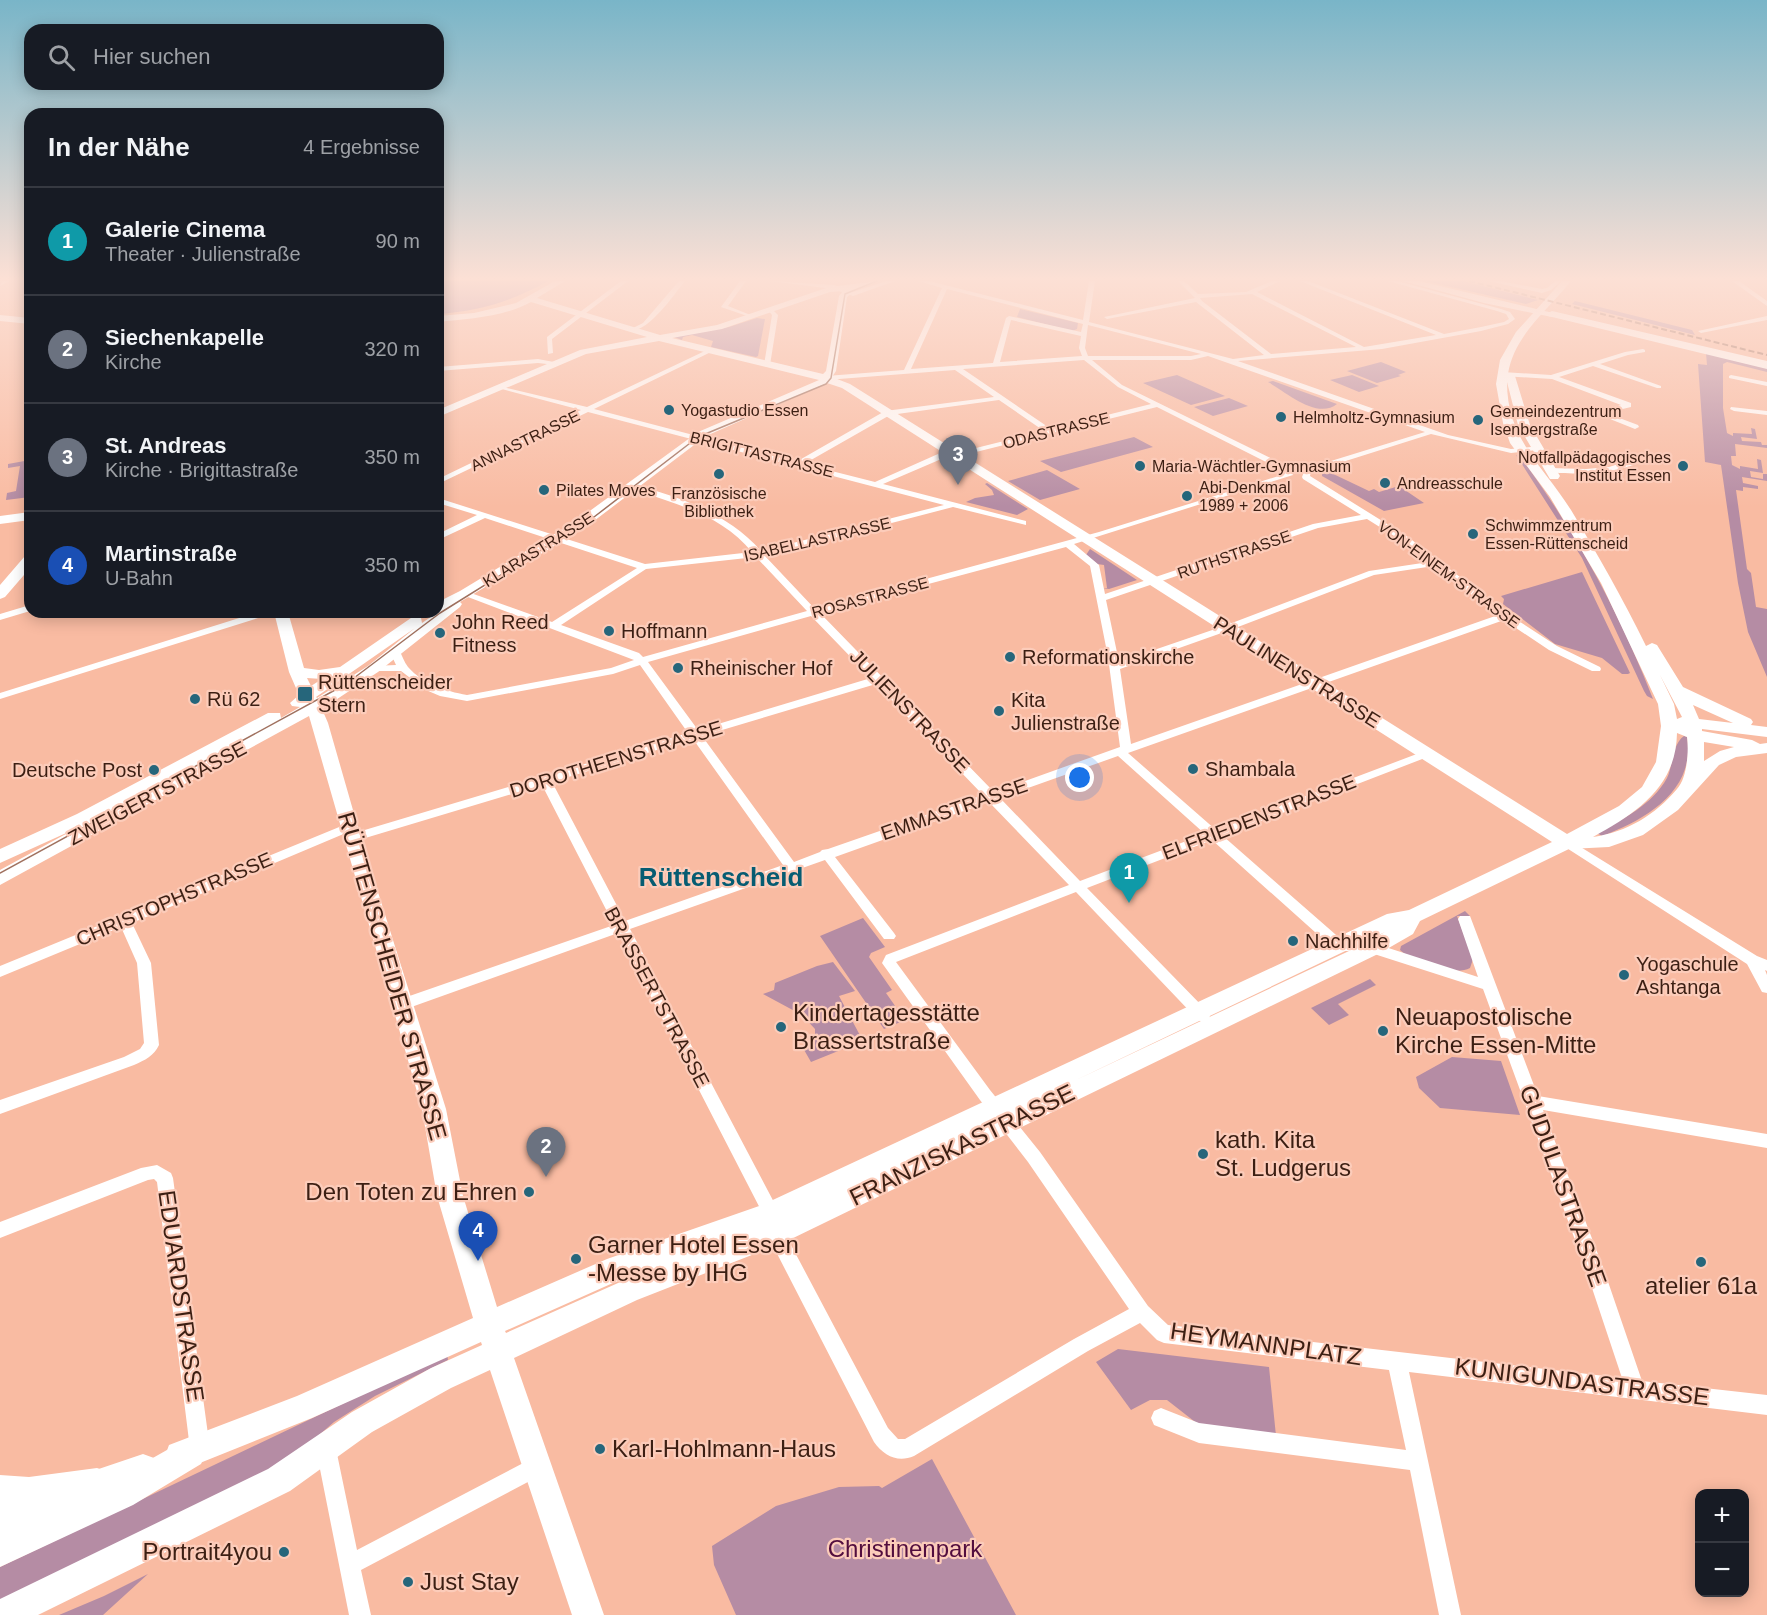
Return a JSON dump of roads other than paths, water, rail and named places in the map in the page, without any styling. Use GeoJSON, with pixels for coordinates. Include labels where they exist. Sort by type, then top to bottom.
{"type":"FeatureCollection","features":[{"type":"Feature","properties":{"kind":"highway"},"geometry":{"type":"LineString","coordinates":[[1742,356],[1767,363]]}},
{"type":"Feature","properties":{"kind":"main road"},"geometry":{"type":"LineString","coordinates":[[0,579],[24,551]]}},
{"type":"Feature","properties":{"kind":"main road"},"geometry":{"type":"LineString","coordinates":[[0,594],[24,566]]}},
{"type":"Feature","properties":{"kind":"main road"},"geometry":{"type":"LineString","coordinates":[[0,1550],[125,1492],[163,1472],[195,1451]]}},
{"type":"Feature","properties":{"kind":"main road"},"geometry":{"type":"LineString","coordinates":[[0,1492],[29,1494],[98,1484]]}},
{"type":"Feature","properties":{"kind":"street"},"geometry":{"type":"LineString","coordinates":[[444,411],[575,356]]}},
{"type":"Feature","properties":{"kind":"street","name":"ANNASTRASSE"},"geometry":{"type":"LineString","coordinates":[[444,479],[698,356]]}},
{"type":"Feature","properties":{"kind":"street","name":"PAULINENSTRASSE"},"geometry":{"type":"LineString","coordinates":[[731,356],[826,378],[846,386],[1752,960],[1767,966]]}},
{"type":"Feature","properties":{"kind":"street"},"geometry":{"type":"LineString","coordinates":[[767,365],[768,356]]}},
{"type":"Feature","properties":{"kind":"street"},"geometry":{"type":"LineString","coordinates":[[826,378],[831,371],[833,356]]}},
{"type":"Feature","properties":{"kind":"street"},"geometry":{"type":"LineString","coordinates":[[906,372],[913,356]]}},
{"type":"Feature","properties":{"kind":"street"},"geometry":{"type":"LineString","coordinates":[[996,365],[999,356]]}},
{"type":"Feature","properties":{"kind":"street"},"geometry":{"type":"LineString","coordinates":[[826,378],[1086,358],[1164,360],[1197,356]]}},
{"type":"Feature","properties":{"kind":"street"},"geometry":{"type":"LineString","coordinates":[[1220,356],[1463,442],[1525,448]]}},
{"type":"Feature","properties":{"kind":"street"},"geometry":{"type":"LineString","coordinates":[[1232,360],[1278,356]]}},
{"type":"Feature","properties":{"kind":"street"},"geometry":{"type":"LineString","coordinates":[[1506,356],[1507,376],[1524,425],[1525,448]]}},
{"type":"Feature","properties":{"kind":"street"},"geometry":{"type":"LineString","coordinates":[[1516,356],[1507,376],[1502,400],[1508,423],[1525,448],[1550,470],[1580,514],[1659,662],[1677,690],[1694,728],[1697,763],[1690,784]]}},
{"type":"Feature","properties":{"kind":"street"},"geometry":{"type":"LineString","coordinates":[[1507,376],[1550,377],[1617,356]]}},
{"type":"Feature","properties":{"kind":"street"},"geometry":{"type":"LineString","coordinates":[[1086,358],[1120,386],[1157,405]]}},
{"type":"Feature","properties":{"kind":"street"},"geometry":{"type":"LineString","coordinates":[[444,368],[530,361],[556,363]]}},
{"type":"Feature","properties":{"kind":"street"},"geometry":{"type":"LineString","coordinates":[[530,361],[531,373]]}},
{"type":"Feature","properties":{"kind":"street"},"geometry":{"type":"LineString","coordinates":[[1595,364],[1659,387]]}},
{"type":"Feature","properties":{"kind":"street"},"geometry":{"type":"LineString","coordinates":[[957,368],[1050,432]]}},
{"type":"Feature","properties":{"kind":"street"},"geometry":{"type":"LineString","coordinates":[[1550,377],[1628,405],[1599,413],[1635,427]]}},
{"type":"Feature","properties":{"kind":"street"},"geometry":{"type":"LineString","coordinates":[[1731,377],[1767,384]]}},
{"type":"Feature","properties":{"kind":"street","name":"KLARASTRASSE"},"geometry":{"type":"LineString","coordinates":[[444,604],[558,539],[696,437],[811,388],[826,378]]}},
{"type":"Feature","properties":{"kind":"street","name":"BRIGITTASTRASSE"},"geometry":{"type":"LineString","coordinates":[[500,387],[1023,523]]}},
{"type":"Feature","properties":{"kind":"street"},"geometry":{"type":"LineString","coordinates":[[799,463],[888,413],[999,398]]}},
{"type":"Feature","properties":{"kind":"street","name":"ODASTRASSE"},"geometry":{"type":"LineString","coordinates":[[877,484],[952,454],[1157,405]]}},
{"type":"Feature","properties":{"kind":"street","name":"ROSASTRASSE"},"geometry":{"type":"LineString","coordinates":[[403,668],[444,694],[476,697],[613,671],[814,612],[1087,538],[1217,499],[1290,473],[1285,468],[1157,405]]}},
{"type":"Feature","properties":{"kind":"street"},"geometry":{"type":"LineString","coordinates":[[1734,409],[1767,413]]}},
{"type":"Feature","properties":{"kind":"street"},"geometry":{"type":"LineString","coordinates":[[1508,423],[1524,425]]}},
{"type":"Feature","properties":{"kind":"street","name":"VON-EINEM-STRASSE"},"geometry":{"type":"LineString","coordinates":[[1433,431],[1414,439],[1308,471],[1306,475],[1310,480],[1370,516],[1437,563],[1505,616],[1553,648],[1596,669]]}},
{"type":"Feature","properties":{"kind":"street","name":"FRANZISKASTRASSE"},"geometry":{"type":"LineString","coordinates":[[3,1615],[279,1479],[362,1422],[406,1396],[1002,1116],[1205,1018],[1340,946],[1394,920],[1413,916],[1615,817],[1648,791],[1659,775],[1666,756],[1668,722],[1665,703],[1608,583],[1525,448]]}},
{"type":"Feature","properties":{"kind":"street"},"geometry":{"type":"LineString","coordinates":[[1550,470],[1596,472],[1627,465],[1643,458]]}},
{"type":"Feature","properties":{"kind":"street","name":"JULIENSTRASSE"},"geometry":{"type":"LineString","coordinates":[[632,486],[715,515],[739,531],[814,612],[1205,1018]]}},
{"type":"Feature","properties":{"kind":"street"},"geometry":{"type":"LineString","coordinates":[[444,502],[644,567]]}},
{"type":"Feature","properties":{"kind":"street","name":"ISABELLASTRASSE"},"geometry":{"type":"LineString","coordinates":[[644,567],[760,555],[953,505]]}},
{"type":"Feature","properties":{"kind":"street"},"geometry":{"type":"LineString","coordinates":[[444,534],[485,515]]}},
{"type":"Feature","properties":{"kind":"street","name":"RUTHSTRASSE"},"geometry":{"type":"LineString","coordinates":[[1100,599],[1316,526],[1370,516]]}},
{"type":"Feature","properties":{"kind":"street"},"geometry":{"type":"LineString","coordinates":[[0,520],[24,517]]}},
{"type":"Feature","properties":{"kind":"street"},"geometry":{"type":"LineString","coordinates":[[1066,543],[1092,563],[1115,667],[1122,749],[1214,835],[1340,946],[1373,948],[1488,985]]}},
{"type":"Feature","properties":{"kind":"street"},"geometry":{"type":"LineString","coordinates":[[1115,667],[1227,628],[1372,573],[1437,563]]}},
{"type":"Feature","properties":{"kind":"street"},"geometry":{"type":"LineString","coordinates":[[553,626],[644,567]]}},
{"type":"Feature","properties":{"kind":"street"},"geometry":{"type":"LineString","coordinates":[[465,594],[634,655],[642,661],[790,866]]}},
{"type":"Feature","properties":{"kind":"street","name":"KLARASTRASSE"},"geometry":{"type":"LineString","coordinates":[[444,611],[465,594]]}},
{"type":"Feature","properties":{"kind":"street"},"geometry":{"type":"LineString","coordinates":[[0,616],[24,610]]}},
{"type":"Feature","properties":{"kind":"street","name":"EMMASTRASSE"},"geometry":{"type":"LineString","coordinates":[[403,1004],[826,853],[1505,616]]}},
{"type":"Feature","properties":{"kind":"street"},"geometry":{"type":"LineString","coordinates":[[0,696],[249,618]]}},
{"type":"Feature","properties":{"kind":"street","name":"RÜTTENSCHEIDER STRASSE"},"geometry":{"type":"LineString","coordinates":[[283,618],[297,671],[323,735],[350,833],[434,1109],[457,1222],[488,1324],[588,1615]]}},
{"type":"Feature","properties":{"kind":"street"},"geometry":{"type":"LineString","coordinates":[[311,702],[347,670],[421,618]]}},
{"type":"Feature","properties":{"kind":"street","name":"KLARASTRASSE"},"geometry":{"type":"LineString","coordinates":[[311,702],[373,669],[436,618]]}},
{"type":"Feature","properties":{"kind":"street"},"geometry":{"type":"LineString","coordinates":[[373,669],[403,668],[395,652]]}},
{"type":"Feature","properties":{"kind":"street"},"geometry":{"type":"LineString","coordinates":[[297,671],[319,675],[347,670]]}},
{"type":"Feature","properties":{"kind":"street","name":"DOROTHEENSTRASSE"},"geometry":{"type":"LineString","coordinates":[[350,833],[545,780],[880,679]]}},
{"type":"Feature","properties":{"kind":"street"},"geometry":{"type":"LineString","coordinates":[[1677,690],[1767,739]]}},
{"type":"Feature","properties":{"kind":"street","name":"ZWEIGERTSTRASSE"},"geometry":{"type":"LineString","coordinates":[[0,878],[259,739],[311,702]]}},
{"type":"Feature","properties":{"kind":"street","name":"ZWEIGERTSTRASSE"},"geometry":{"type":"LineString","coordinates":[[0,857],[311,702]]}},
{"type":"Feature","properties":{"kind":"street"},"geometry":{"type":"LineString","coordinates":[[1668,722],[1680,729],[1694,728],[1767,739]]}},
{"type":"Feature","properties":{"kind":"street"},"geometry":{"type":"LineString","coordinates":[[259,739],[295,728],[323,735]]}},
{"type":"Feature","properties":{"kind":"street"},"geometry":{"type":"LineString","coordinates":[[1566,842],[1595,844],[1633,832],[1670,808],[1708,766],[1722,756],[1767,739]]}},
{"type":"Feature","properties":{"kind":"street","name":"ELFRIEDENSTRASSE"},"geometry":{"type":"LineString","coordinates":[[891,959],[1426,754]]}},
{"type":"Feature","properties":{"kind":"street","name":"BRASSERTSTRASSE"},"geometry":{"type":"LineString","coordinates":[[545,780],[887,1445],[892,1448],[907,1449],[1081,1345],[1142,1312]]}},
{"type":"Feature","properties":{"kind":"street","name":"CHRISTOPHSTRASSE"},"geometry":{"type":"LineString","coordinates":[[0,972],[124,920],[350,833]]}},
{"type":"Feature","properties":{"kind":"street"},"geometry":{"type":"LineString","coordinates":[[826,853],[889,936]]}},
{"type":"Feature","properties":{"kind":"street","name":"FRANZISKASTRASSE"},"geometry":{"type":"LineString","coordinates":[[1205,1018],[1373,948],[1406,928],[1413,916]]}},
{"type":"Feature","properties":{"kind":"street","name":"GUDULASTRASSE"},"geometry":{"type":"LineString","coordinates":[[1465,919],[1534,1102],[1635,1388]]}},
{"type":"Feature","properties":{"kind":"street"},"geometry":{"type":"LineString","coordinates":[[0,1107],[129,1061],[145,1053],[152,1045],[144,963],[124,920]]}},
{"type":"Feature","properties":{"kind":"street","name":"HEYMANNPLATZ"},"geometry":{"type":"LineString","coordinates":[[891,959],[889,963],[1142,1312],[1164,1334],[1397,1361]]}},
{"type":"Feature","properties":{"kind":"street"},"geometry":{"type":"LineString","coordinates":[[1752,960],[1767,988]]}},
{"type":"Feature","properties":{"kind":"street"},"geometry":{"type":"LineString","coordinates":[[1534,1102],[1767,1141]]}},
{"type":"Feature","properties":{"kind":"street","name":"EDUARDSTRASSE"},"geometry":{"type":"LineString","coordinates":[[0,1230],[147,1173],[158,1172],[165,1178],[176,1256],[195,1451]]}},
{"type":"Feature","properties":{"kind":"street","name":"FRANZISKASTRASSE"},"geometry":{"type":"LineString","coordinates":[[0,1519],[195,1451],[302,1408],[607,1272],[732,1230],[774,1224]]}},
{"type":"Feature","properties":{"kind":"street"},"geometry":{"type":"LineString","coordinates":[[1397,1361],[1416,1461],[1450,1615]]}},
{"type":"Feature","properties":{"kind":"street","name":"KUNIGUNDASTRASSE"},"geometry":{"type":"LineString","coordinates":[[1397,1361],[1767,1405]]}},
{"type":"Feature","properties":{"kind":"street"},"geometry":{"type":"LineString","coordinates":[[1161,1418],[1198,1433],[1416,1461]]}},
{"type":"Feature","properties":{"kind":"street"},"geometry":{"type":"LineString","coordinates":[[326,1448],[360,1615]]}},
{"type":"Feature","properties":{"kind":"street"},"geometry":{"type":"LineString","coordinates":[[350,1565],[536,1467]]}},
{"type":"Feature","properties":{"kind":"tram line"},"geometry":{"type":"LineString","coordinates":[[444,611],[594,517],[698,437],[826,384],[831,378],[835,356]]}},
{"type":"Feature","properties":{"kind":"tram line"},"geometry":{"type":"LineString","coordinates":[[0,873],[346,684],[433,618]]}},
{"type":"Feature","properties":{"kind":"place","name":"Yogastudio Essen"},"geometry":{"type":"Point","coordinates":[669,410]}},
{"type":"Feature","properties":{"kind":"place","name":"Helmholtz-Gymnasium"},"geometry":{"type":"Point","coordinates":[1281,417]}},
{"type":"Feature","properties":{"kind":"place","name":"Gemeindezentrum Isenbergstraße"},"geometry":{"type":"Point","coordinates":[1478,420]}},
{"type":"Feature","properties":{"kind":"place","name":"Maria-Wächtler-Gymnasium"},"geometry":{"type":"Point","coordinates":[1140,466]}},
{"type":"Feature","properties":{"kind":"place","name":"Notfallpädagogisches Institut Essen"},"geometry":{"type":"Point","coordinates":[1683,466]}},
{"type":"Feature","properties":{"kind":"place","name":"Französische Bibliothek"},"geometry":{"type":"Point","coordinates":[719,474]}},
{"type":"Feature","properties":{"kind":"place","name":"Andreasschule"},"geometry":{"type":"Point","coordinates":[1385,483]}},
{"type":"Feature","properties":{"kind":"place","name":"St. Andreas"},"geometry":{"type":"Point","coordinates":[958,485]}},
{"type":"Feature","properties":{"kind":"place","name":"Pilates Moves"},"geometry":{"type":"Point","coordinates":[544,490]}},
{"type":"Feature","properties":{"kind":"place","name":"Abi-Denkmal 1989 + 2006"},"geometry":{"type":"Point","coordinates":[1187,496]}},
{"type":"Feature","properties":{"kind":"place","name":"Schwimmzentrum Essen-Rüttenscheid"},"geometry":{"type":"Point","coordinates":[1473,534]}},
{"type":"Feature","properties":{"kind":"place","name":"Hoffmann"},"geometry":{"type":"Point","coordinates":[609,631]}},
{"type":"Feature","properties":{"kind":"place","name":"John Reed Fitness"},"geometry":{"type":"Point","coordinates":[440,633]}},
{"type":"Feature","properties":{"kind":"place","name":"Reformationskirche"},"geometry":{"type":"Point","coordinates":[1010,657]}},
{"type":"Feature","properties":{"kind":"place","name":"Rheinischer Hof"},"geometry":{"type":"Point","coordinates":[678,668]}},
{"type":"Feature","properties":{"kind":"place","name":"Rüttenscheider Stern"},"geometry":{"type":"Point","coordinates":[305,694]}},
{"type":"Feature","properties":{"kind":"place","name":"Rü 62"},"geometry":{"type":"Point","coordinates":[195,699]}},
{"type":"Feature","properties":{"kind":"place","name":"Kita Julienstraße"},"geometry":{"type":"Point","coordinates":[999,711]}},
{"type":"Feature","properties":{"kind":"place","name":"Shambala"},"geometry":{"type":"Point","coordinates":[1193,769]}},
{"type":"Feature","properties":{"kind":"place","name":"Deutsche Post"},"geometry":{"type":"Point","coordinates":[154,770]}},
{"type":"Feature","properties":{"kind":"place","name":"Galerie Cinema"},"geometry":{"type":"Point","coordinates":[1129,903]}},
{"type":"Feature","properties":{"kind":"place","name":"Nachhilfe"},"geometry":{"type":"Point","coordinates":[1293,941]}},
{"type":"Feature","properties":{"kind":"place","name":"Yogaschule Ashtanga"},"geometry":{"type":"Point","coordinates":[1624,975]}},
{"type":"Feature","properties":{"kind":"place","name":"Kindertagesstätte Brassertstraße"},"geometry":{"type":"Point","coordinates":[781,1027]}},
{"type":"Feature","properties":{"kind":"place","name":"Neuapostolische Kirche Essen-Mitte"},"geometry":{"type":"Point","coordinates":[1383,1031]}},
{"type":"Feature","properties":{"kind":"place","name":"kath. Kita St. Ludgerus"},"geometry":{"type":"Point","coordinates":[1203,1154]}},
{"type":"Feature","properties":{"kind":"place","name":"Siechenkapelle"},"geometry":{"type":"Point","coordinates":[546,1177]}},
{"type":"Feature","properties":{"kind":"place","name":"Den Toten zu Ehren"},"geometry":{"type":"Point","coordinates":[529,1192]}},
{"type":"Feature","properties":{"kind":"place","name":"Garner Hotel Essen -Messe by IHG"},"geometry":{"type":"Point","coordinates":[576,1259]}},
{"type":"Feature","properties":{"kind":"place","name":"Martinstraße"},"geometry":{"type":"Point","coordinates":[478,1261]}},
{"type":"Feature","properties":{"kind":"place","name":"atelier 61a"},"geometry":{"type":"Point","coordinates":[1701,1262]}},
{"type":"Feature","properties":{"kind":"place","name":"Karl-Hohlmann-Haus"},"geometry":{"type":"Point","coordinates":[600,1449]}},
{"type":"Feature","properties":{"kind":"place","name":"Portrait4you"},"geometry":{"type":"Point","coordinates":[284,1552]}},
{"type":"Feature","properties":{"kind":"place","name":"Just Stay"},"geometry":{"type":"Point","coordinates":[408,1582]}},
{"type":"Feature","properties":{"kind":"district","name":"Rüttenscheid"},"geometry":{"type":"Point","coordinates":[721,877]}},
{"type":"Feature","properties":{"kind":"park label","name":"Christinenpark"},"geometry":{"type":"Point","coordinates":[905,1549]}}]}
